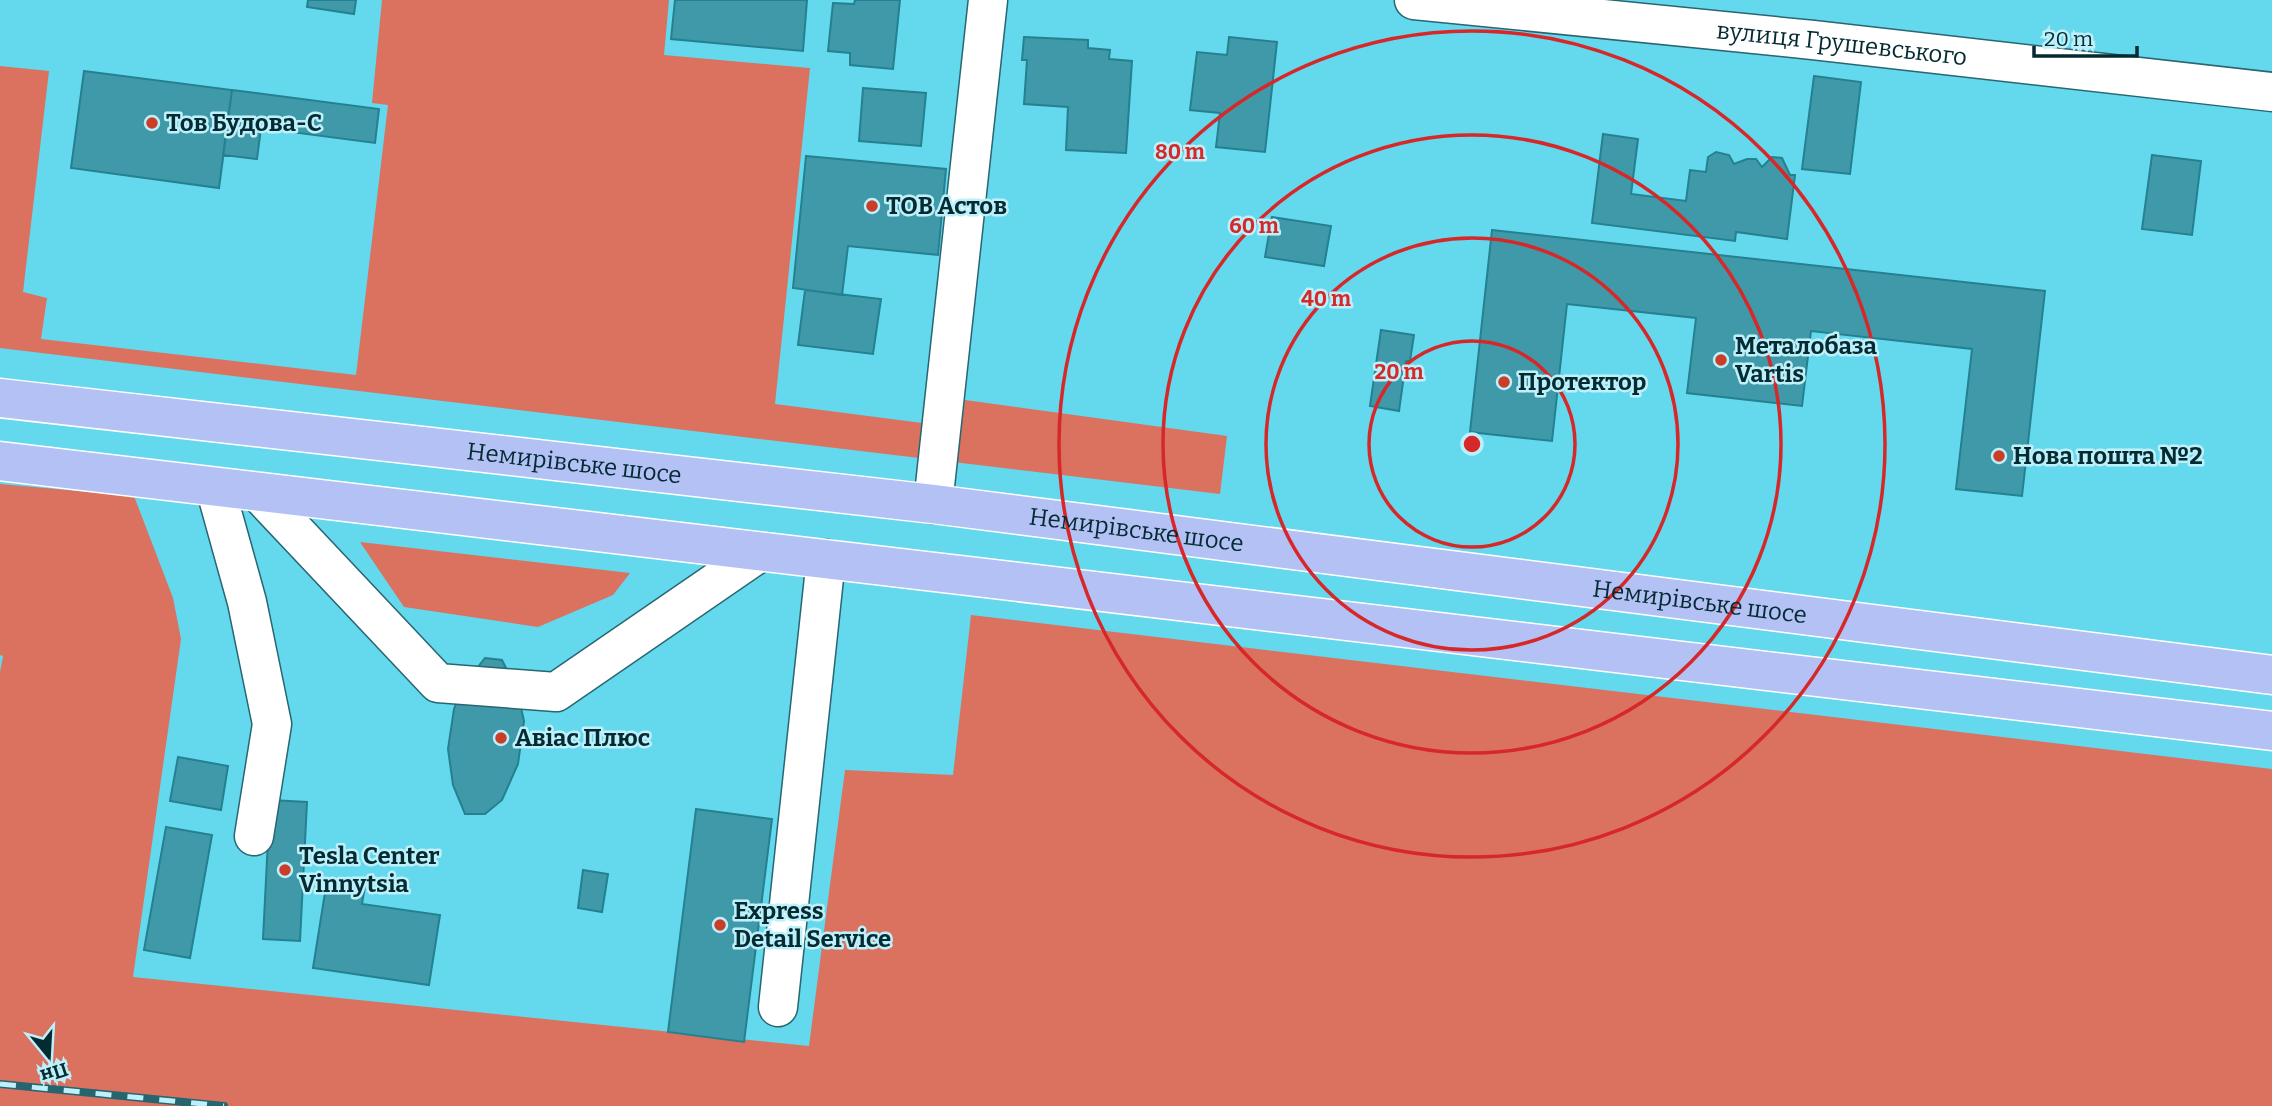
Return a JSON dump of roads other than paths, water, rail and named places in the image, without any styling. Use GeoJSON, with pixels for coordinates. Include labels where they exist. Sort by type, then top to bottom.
{"type":"FeatureCollection","features":[{"type":"Feature","properties":{"kind":"main road","name":"Немирівське шосе"},"geometry":{"type":"LineString","coordinates":[[0,398],[933,504],[2272,675]]}},
{"type":"Feature","properties":{"kind":"main road"},"geometry":{"type":"LineString","coordinates":[[0,461],[2272,731]]}},
{"type":"Feature","properties":{"kind":"street"},"geometry":{"type":"LineString","coordinates":[[933,504],[988,0]]}},
{"type":"Feature","properties":{"kind":"street","name":"вулиця Грушевського"},"geometry":{"type":"LineString","coordinates":[[1414,0],[1813,40],[2272,92]]}},
{"type":"Feature","properties":{"kind":"street"},"geometry":{"type":"LineString","coordinates":[[215,487],[247,602],[272,724],[254,836]]}},
{"type":"Feature","properties":{"kind":"street"},"geometry":{"type":"LineString","coordinates":[[258,492],[438,683],[555,692],[760,552]]}},
{"type":"Feature","properties":{"kind":"street"},"geometry":{"type":"LineString","coordinates":[[778,1007],[826,559]]}},
{"type":"Feature","properties":{"kind":"railway"},"geometry":{"type":"LineString","coordinates":[[0,1084],[224,1106]]}},
{"type":"Feature","properties":{"kind":"place","name":"Тов Будова-С"},"geometry":{"type":"Point","coordinates":[152,123]}},
{"type":"Feature","properties":{"kind":"place","name":"ТОВ Астов"},"geometry":{"type":"Point","coordinates":[872,206]}},
{"type":"Feature","properties":{"kind":"place","name":"Металобаза Vartis"},"geometry":{"type":"Point","coordinates":[1721,360]}},
{"type":"Feature","properties":{"kind":"place","name":"Протектор"},"geometry":{"type":"Point","coordinates":[1504,382]}},
{"type":"Feature","properties":{"kind":"place","name":"Нова пошта №2"},"geometry":{"type":"Point","coordinates":[1999,456]}},
{"type":"Feature","properties":{"kind":"place","name":"Авіас Плюс"},"geometry":{"type":"Point","coordinates":[501,738]}},
{"type":"Feature","properties":{"kind":"place","name":"Tesla Center Vinnytsia"},"geometry":{"type":"Point","coordinates":[285,870]}},
{"type":"Feature","properties":{"kind":"place","name":"Express Detail Service"},"geometry":{"type":"Point","coordinates":[720,925]}}]}
